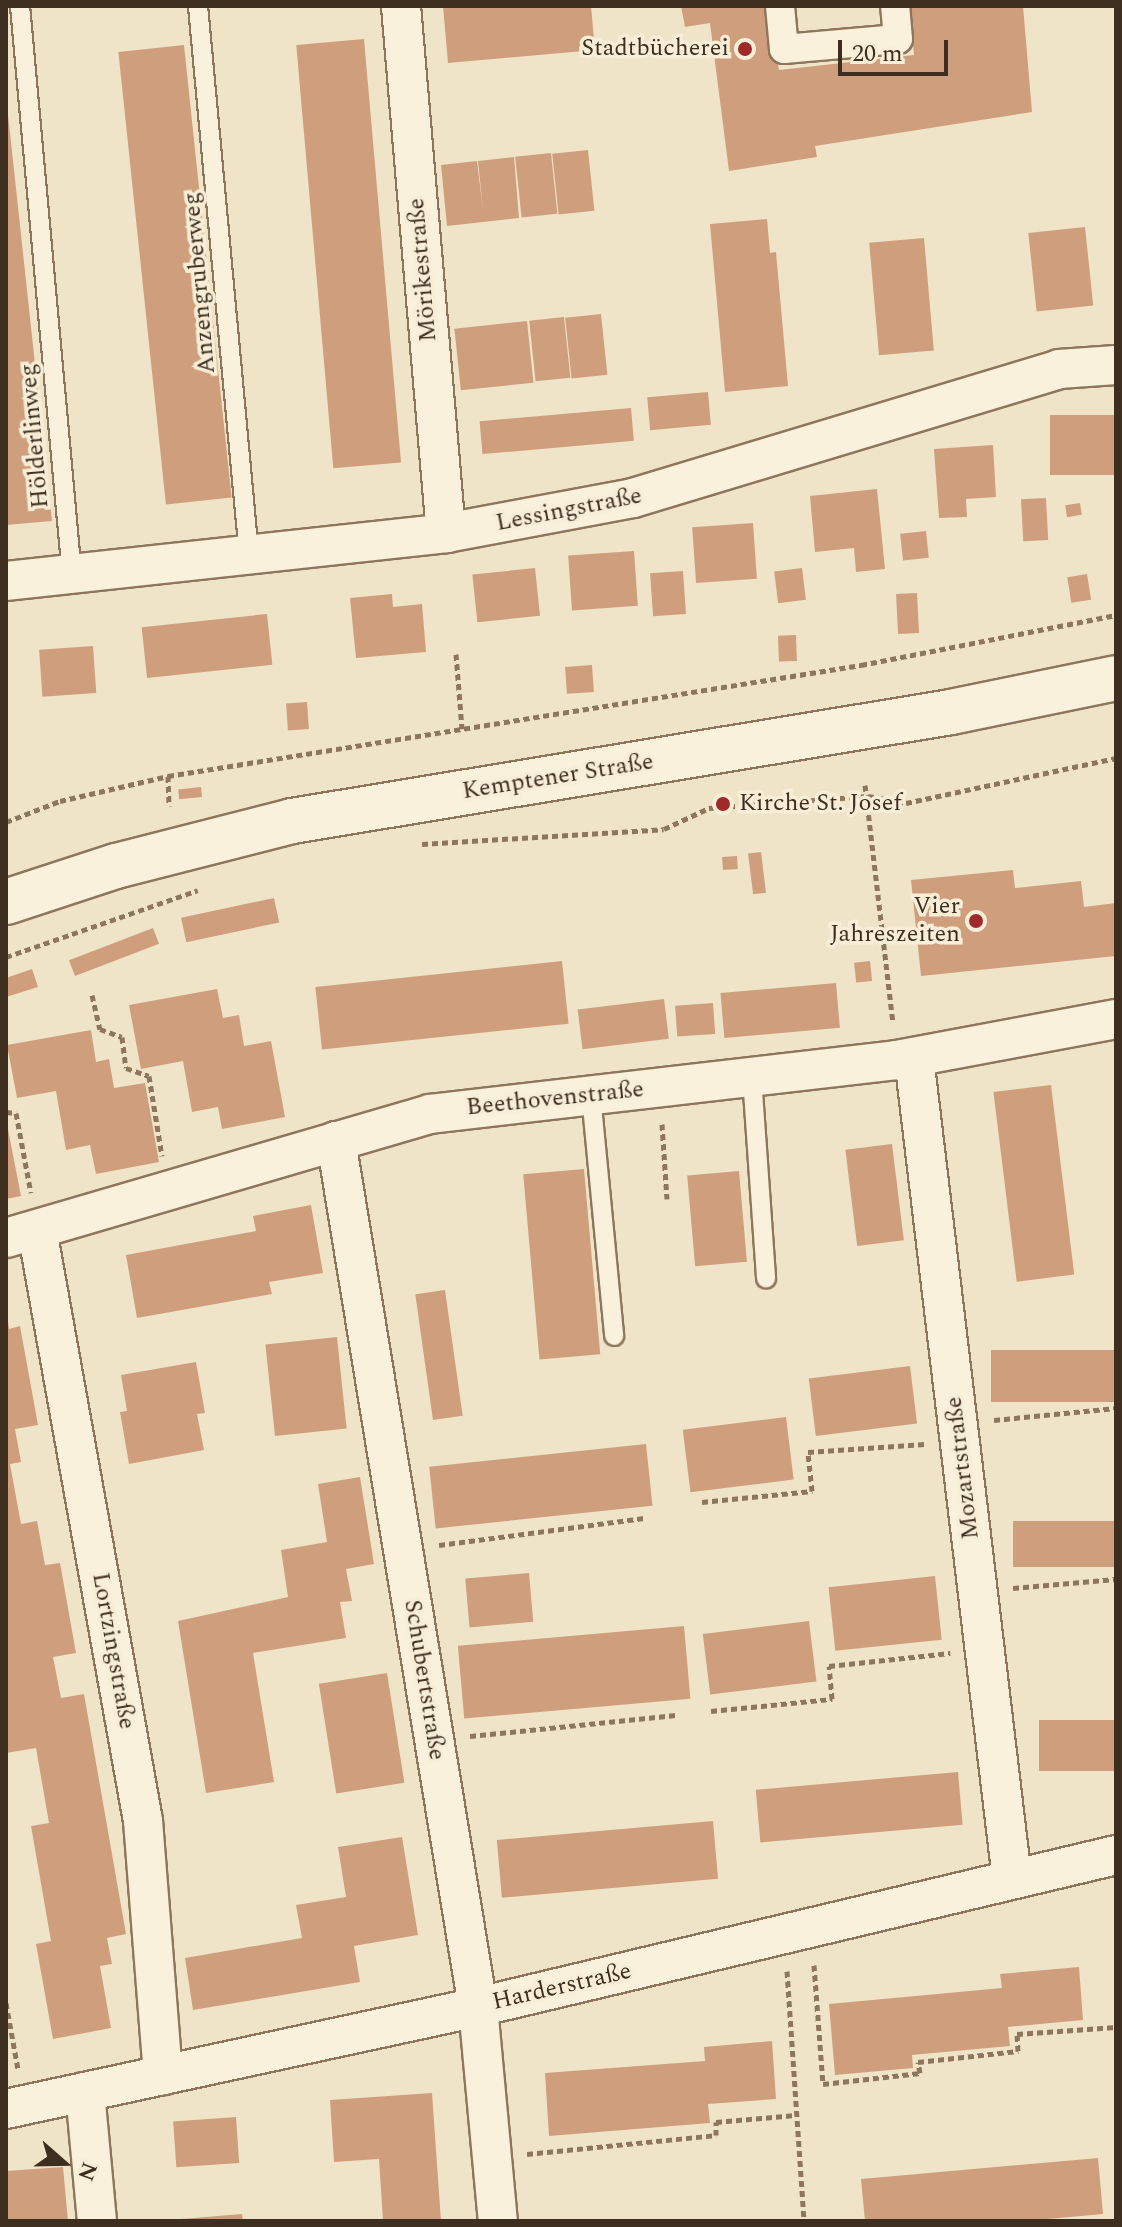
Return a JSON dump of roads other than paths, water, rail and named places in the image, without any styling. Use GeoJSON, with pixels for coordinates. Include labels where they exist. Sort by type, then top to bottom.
{"type":"FeatureCollection","features":[{"type":"Feature","properties":{"kind":"main road","name":"Kemptener Straße"},"geometry":{"type":"LineString","coordinates":[[6,902],[116,866],[292,821],[908,720],[1116,678]]}},
{"type":"Feature","properties":{"kind":"street","name":"Mörikestraße"},"geometry":{"type":"LineString","coordinates":[[401,6],[446,533]]}},
{"type":"Feature","properties":{"kind":"street"},"geometry":{"type":"LineString","coordinates":[[780,6],[784,49],[898,39],[895,6]]}},
{"type":"Feature","properties":{"kind":"street","name":"Lessingstraße"},"geometry":{"type":"LineString","coordinates":[[6,581],[446,533],[665,491],[1059,369],[1116,365]]}},
{"type":"Feature","properties":{"kind":"street","name":"Beethovenstraße"},"geometry":{"type":"LineString","coordinates":[[22,1234],[430,1114],[906,1059],[1116,1019]]}},
{"type":"Feature","properties":{"kind":"street","name":"Mozartstraße"},"geometry":{"type":"LineString","coordinates":[[906,1059],[959,1432],[1012,1879]]}},
{"type":"Feature","properties":{"kind":"street","name":"Schubertstraße"},"geometry":{"type":"LineString","coordinates":[[336,1141],[478,2007],[498,2221]]}},
{"type":"Feature","properties":{"kind":"street","name":"Lortzingstraße"},"geometry":{"type":"LineString","coordinates":[[22,1234],[143,1821],[163,2075]]}},
{"type":"Feature","properties":{"kind":"street","name":"Harderstraße"},"geometry":{"type":"LineString","coordinates":[[15,2106],[478,2007],[1012,1879],[1116,1860]]}},
{"type":"Feature","properties":{"kind":"street"},"geometry":{"type":"LineString","coordinates":[[85,2092],[97,2221]]}},
{"type":"Feature","properties":{"kind":"lane","name":"Hölderlinweg"},"geometry":{"type":"LineString","coordinates":[[20,6],[72,575]]}},
{"type":"Feature","properties":{"kind":"lane","name":"Anzengruberweg"},"geometry":{"type":"LineString","coordinates":[[198,6],[249,555]]}},
{"type":"Feature","properties":{"kind":"lane"},"geometry":{"type":"LineString","coordinates":[[752,1077],[766,1279]]}},
{"type":"Feature","properties":{"kind":"lane"},"geometry":{"type":"LineString","coordinates":[[591,1095],[614,1336]]}},
{"type":"Feature","properties":{"kind":"place","name":"Stadtbücherei"},"geometry":{"type":"Point","coordinates":[745,49]}},
{"type":"Feature","properties":{"kind":"place","name":"Kirche St. Josef"},"geometry":{"type":"Point","coordinates":[723,804]}},
{"type":"Feature","properties":{"kind":"place","name":"Vier Jahreszeiten"},"geometry":{"type":"Point","coordinates":[976,921]}}]}
